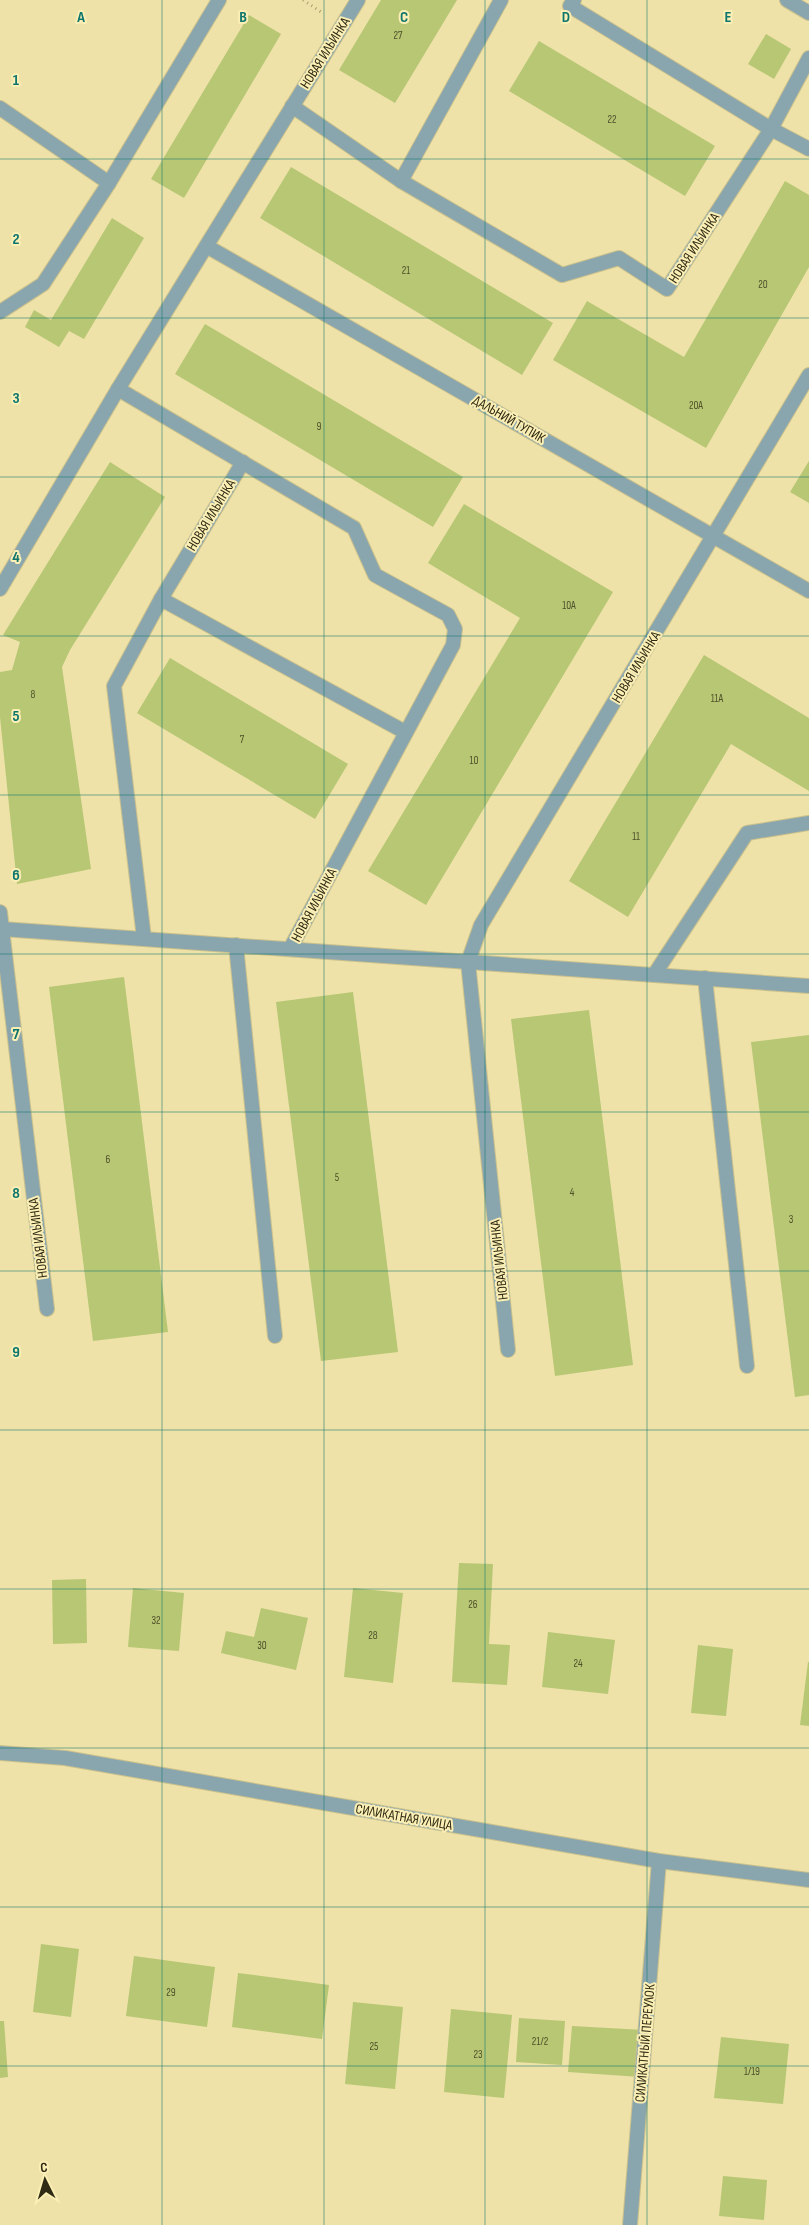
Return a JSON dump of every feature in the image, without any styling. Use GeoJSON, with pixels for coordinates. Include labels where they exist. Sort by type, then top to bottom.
{"type":"FeatureCollection","features":[{"type":"Feature","properties":{"kind":"street"},"geometry":{"type":"LineString","coordinates":[[0,312],[43,284],[110,183],[219,0]]}},
{"type":"Feature","properties":{"kind":"street","name":"НОВАЯ ИЛЬИНКА"},"geometry":{"type":"LineString","coordinates":[[0,589],[118,389],[208,247],[358,0]]}},
{"type":"Feature","properties":{"kind":"street"},"geometry":{"type":"LineString","coordinates":[[401,181],[502,0]]}},
{"type":"Feature","properties":{"kind":"street"},"geometry":{"type":"LineString","coordinates":[[574,0],[570,6],[772,129],[809,149]]}},
{"type":"Feature","properties":{"kind":"street"},"geometry":{"type":"LineString","coordinates":[[787,0],[809,13]]}},
{"type":"Feature","properties":{"kind":"street","name":"НОВАЯ ИЛЬИНКА"},"geometry":{"type":"LineString","coordinates":[[292,106],[401,181],[562,275],[619,258],[667,289],[772,129],[809,58]]}},
{"type":"Feature","properties":{"kind":"street"},"geometry":{"type":"LineString","coordinates":[[0,108],[110,183]]}},
{"type":"Feature","properties":{"kind":"street","name":"ДАЛЬНИЙ ТУПИК"},"geometry":{"type":"LineString","coordinates":[[208,247],[809,591]]}},
{"type":"Feature","properties":{"kind":"street","name":"НОВАЯ ИЛЬИНКА"},"geometry":{"type":"LineString","coordinates":[[508,1350],[468,962],[481,925],[715,536],[809,375]]}},
{"type":"Feature","properties":{"kind":"street","name":"НОВАЯ ИЛЬИНКА"},"geometry":{"type":"LineString","coordinates":[[118,389],[354,528],[376,575],[448,615],[455,630],[453,645],[290,949]]}},
{"type":"Feature","properties":{"kind":"street","name":"НОВАЯ ИЛЬИНКА"},"geometry":{"type":"LineString","coordinates":[[144,938],[114,686],[161,599],[243,462]]}},
{"type":"Feature","properties":{"kind":"street"},"geometry":{"type":"LineString","coordinates":[[161,599],[405,732]]}},
{"type":"Feature","properties":{"kind":"street"},"geometry":{"type":"LineString","coordinates":[[654,975],[747,832],[809,824]]}},
{"type":"Feature","properties":{"kind":"street","name":"НОВАЯ ИЛЬИНКА"},"geometry":{"type":"LineString","coordinates":[[0,912],[47,1309]]}},
{"type":"Feature","properties":{"kind":"street","name":"НОВАЯ ИЛЬИНКА"},"geometry":{"type":"LineString","coordinates":[[2,929],[809,986]]}},
{"type":"Feature","properties":{"kind":"street"},"geometry":{"type":"LineString","coordinates":[[236,945],[275,1336]]}},
{"type":"Feature","properties":{"kind":"street"},"geometry":{"type":"LineString","coordinates":[[705,978],[747,1366]]}},
{"type":"Feature","properties":{"kind":"street","name":"СИЛИКАТНАЯ УЛИЦА"},"geometry":{"type":"LineString","coordinates":[[0,1753],[65,1758],[659,1861],[809,1880]]}},
{"type":"Feature","properties":{"kind":"street","name":"СИЛИКАТНЫЙ ПЕРЕУЛОК"},"geometry":{"type":"LineString","coordinates":[[630,2225],[659,1861]]}},
{"type":"Feature","properties":{"kind":"building"},"geometry":{"type":"Polygon","coordinates":[[[381,0],[457,0],[395,103],[339,70],[381,0]]]}},
{"type":"Feature","properties":{"kind":"building"},"geometry":{"type":"Polygon","coordinates":[[[249,15],[281,34],[184,198],[151,179],[249,15]]]}},
{"type":"Feature","properties":{"kind":"building"},"geometry":{"type":"Polygon","coordinates":[[[766,34],[791,49],[774,79],[748,64],[766,34]]]}},
{"type":"Feature","properties":{"kind":"building"},"geometry":{"type":"Polygon","coordinates":[[[539,41],[715,146],[685,196],[509,91],[539,41]]]}},
{"type":"Feature","properties":{"kind":"building"},"geometry":{"type":"Polygon","coordinates":[[[291,167],[553,323],[522,375],[260,218],[291,167]]]}},
{"type":"Feature","properties":{"kind":"building"},"geometry":{"type":"Polygon","coordinates":[[[785,181],[809,195],[809,267],[706,448],[553,360],[587,301],[684,357],[785,181]]]}},
{"type":"Feature","properties":{"kind":"building"},"geometry":{"type":"Polygon","coordinates":[[[112,218],[144,238],[84,339],[69,331],[59,347],[25,327],[34,310],[51,320],[112,218]]]}},
{"type":"Feature","properties":{"kind":"building"},"geometry":{"type":"Polygon","coordinates":[[[205,324],[463,477],[433,527],[175,374],[205,324]]]}},
{"type":"Feature","properties":{"kind":"building"},"geometry":{"type":"Polygon","coordinates":[[[809,461],[809,503],[790,492],[809,461]]]}},
{"type":"Feature","properties":{"kind":"building"},"geometry":{"type":"Polygon","coordinates":[[[110,462],[165,497],[70,650],[62,667],[91,869],[17,884],[0,717],[0,672],[12,670],[20,642],[3,635],[110,462]]]}},
{"type":"Feature","properties":{"kind":"building"},"geometry":{"type":"Polygon","coordinates":[[[464,504],[613,592],[426,905],[368,871],[520,618],[428,563],[464,504]]]}},
{"type":"Feature","properties":{"kind":"building"},"geometry":{"type":"Polygon","coordinates":[[[704,655],[809,718],[809,791],[731,744],[628,917],[569,881],[704,655]]]}},
{"type":"Feature","properties":{"kind":"building"},"geometry":{"type":"Polygon","coordinates":[[[170,658],[348,764],[315,819],[137,713],[170,658]]]}},
{"type":"Feature","properties":{"kind":"building"},"geometry":{"type":"Polygon","coordinates":[[[124,977],[168,1332],[93,1341],[49,987],[124,977]]]}},
{"type":"Feature","properties":{"kind":"building"},"geometry":{"type":"Polygon","coordinates":[[[353,992],[398,1352],[321,1361],[276,1002],[353,992]]]}},
{"type":"Feature","properties":{"kind":"building"},"geometry":{"type":"Polygon","coordinates":[[[589,1010],[633,1365],[555,1376],[511,1019],[589,1010]]]}},
{"type":"Feature","properties":{"kind":"building"},"geometry":{"type":"Polygon","coordinates":[[[809,1035],[809,1395],[795,1397],[751,1042],[809,1035]]]}},
{"type":"Feature","properties":{"kind":"building"},"geometry":{"type":"Polygon","coordinates":[[[459,1563],[493,1564],[489,1644],[510,1645],[507,1685],[452,1682],[459,1563]]]}},
{"type":"Feature","properties":{"kind":"building"},"geometry":{"type":"Polygon","coordinates":[[[86,1579],[87,1643],[53,1644],[52,1580],[86,1579]]]}},
{"type":"Feature","properties":{"kind":"building"},"geometry":{"type":"Polygon","coordinates":[[[133,1588],[184,1593],[179,1651],[128,1647],[133,1588]]]}},
{"type":"Feature","properties":{"kind":"building"},"geometry":{"type":"Polygon","coordinates":[[[353,1588],[403,1593],[393,1683],[344,1677],[353,1588]]]}},
{"type":"Feature","properties":{"kind":"building"},"geometry":{"type":"Polygon","coordinates":[[[261,1608],[308,1618],[296,1670],[221,1653],[226,1631],[254,1637],[261,1608]]]}},
{"type":"Feature","properties":{"kind":"building"},"geometry":{"type":"Polygon","coordinates":[[[548,1632],[615,1640],[608,1694],[542,1687],[548,1632]]]}},
{"type":"Feature","properties":{"kind":"building"},"geometry":{"type":"Polygon","coordinates":[[[698,1645],[733,1649],[726,1716],[691,1713],[698,1645]]]}},
{"type":"Feature","properties":{"kind":"building"},"geometry":{"type":"Polygon","coordinates":[[[809,1662],[809,1726],[800,1725],[809,1662]]]}},
{"type":"Feature","properties":{"kind":"building"},"geometry":{"type":"Polygon","coordinates":[[[41,1944],[79,1949],[71,2017],[33,2012],[41,1944]]]}},
{"type":"Feature","properties":{"kind":"building"},"geometry":{"type":"Polygon","coordinates":[[[134,1956],[215,1967],[207,2027],[126,2016],[134,1956]]]}},
{"type":"Feature","properties":{"kind":"building"},"geometry":{"type":"Polygon","coordinates":[[[238,1973],[329,1985],[322,2039],[232,2027],[238,1973]]]}},
{"type":"Feature","properties":{"kind":"building"},"geometry":{"type":"Polygon","coordinates":[[[353,2002],[403,2007],[395,2089],[345,2084],[353,2002]]]}},
{"type":"Feature","properties":{"kind":"building"},"geometry":{"type":"Polygon","coordinates":[[[451,2009],[512,2015],[504,2098],[444,2092],[451,2009]]]}},
{"type":"Feature","properties":{"kind":"building"},"geometry":{"type":"Polygon","coordinates":[[[519,2018],[565,2021],[562,2065],[516,2062],[519,2018]]]}},
{"type":"Feature","properties":{"kind":"building"},"geometry":{"type":"Polygon","coordinates":[[[0,2021],[4,2021],[8,2077],[0,2078],[0,2021]]]}},
{"type":"Feature","properties":{"kind":"building"},"geometry":{"type":"Polygon","coordinates":[[[572,2026],[644,2030],[640,2077],[568,2072],[572,2026]]]}},
{"type":"Feature","properties":{"kind":"building"},"geometry":{"type":"Polygon","coordinates":[[[721,2037],[789,2044],[783,2104],[714,2098],[721,2037]]]}},
{"type":"Feature","properties":{"kind":"building"},"geometry":{"type":"Polygon","coordinates":[[[723,2176],[767,2180],[764,2220],[719,2216],[723,2176]]]}}]}
